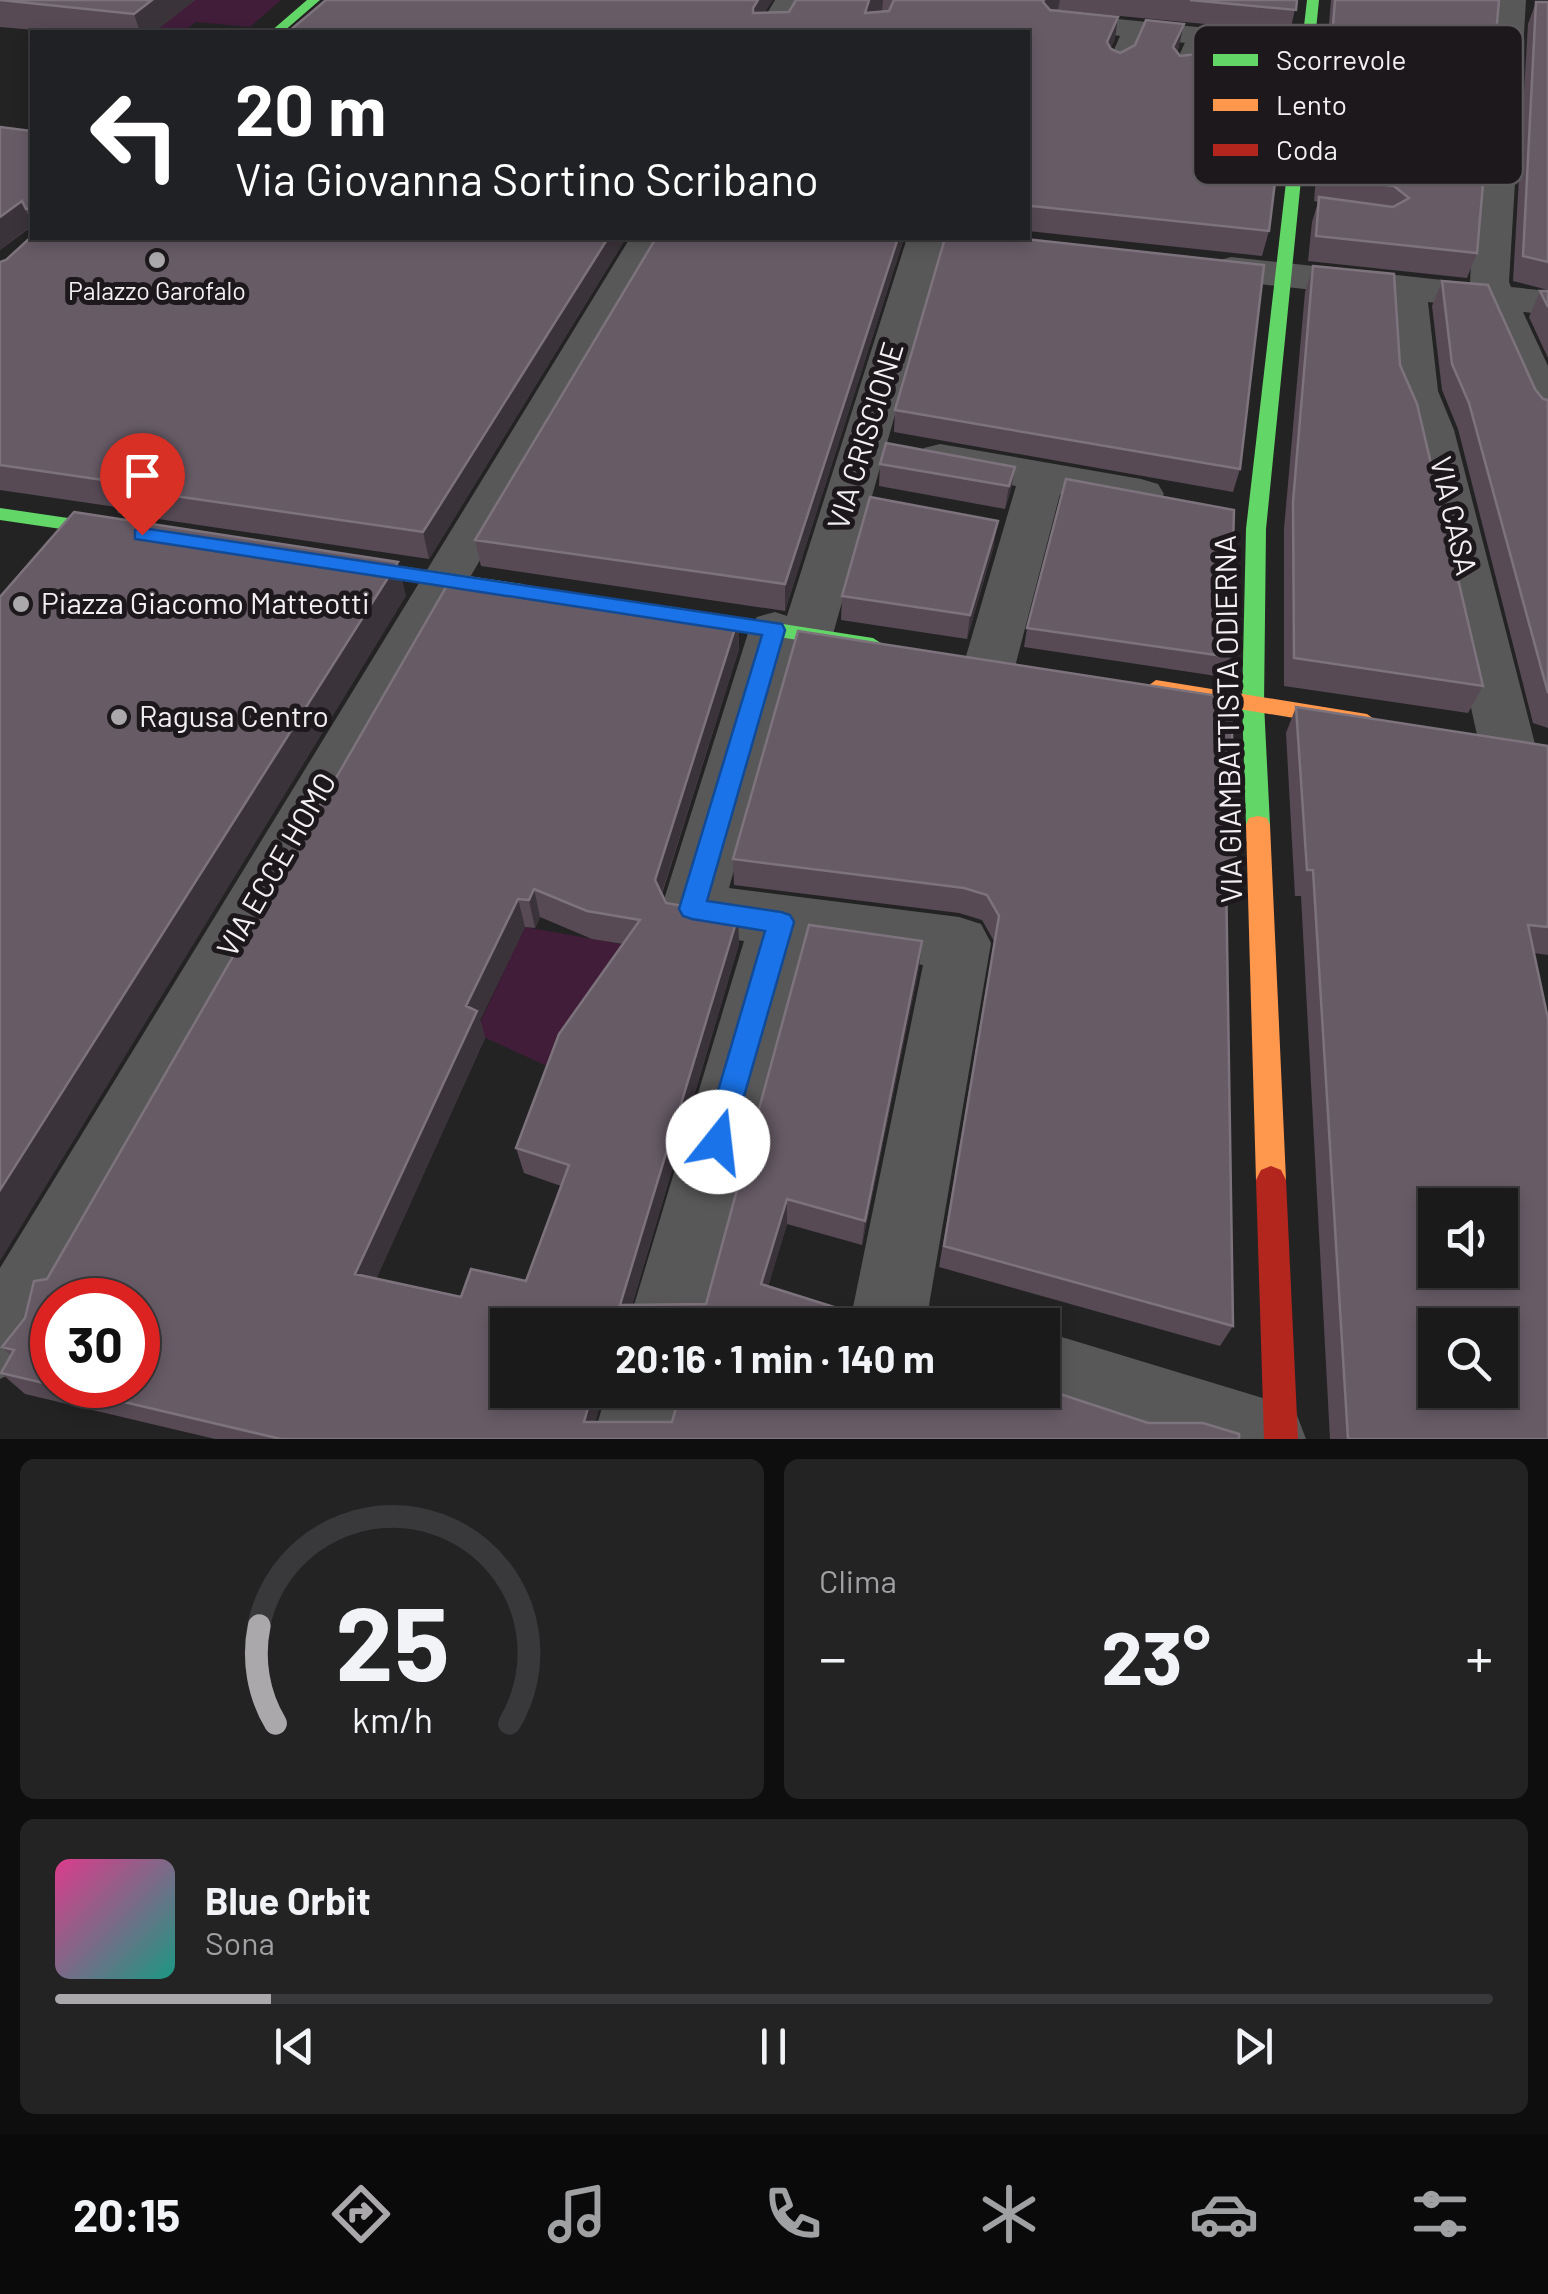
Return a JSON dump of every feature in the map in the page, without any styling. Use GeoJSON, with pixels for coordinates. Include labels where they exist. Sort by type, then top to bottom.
{"type":"FeatureCollection","features":[{"type":"Feature","properties":{"kind":"street"},"geometry":{"type":"LineString","coordinates":[[278,30],[314,0]]}},
{"type":"Feature","properties":{"kind":"street"},"geometry":{"type":"LineString","coordinates":[[772,30],[790,0]]}},
{"type":"Feature","properties":{"kind":"street","name":"VIA GIAMBATTISTA ODIERNA"},"geometry":{"type":"LineString","coordinates":[[1310,25],[1313,0]]}},
{"type":"Feature","properties":{"kind":"street"},"geometry":{"type":"LineString","coordinates":[[1499,6],[1548,13]]}},
{"type":"Feature","properties":{"kind":"street"},"geometry":{"type":"LineString","coordinates":[[1058,22],[1193,36]]}},
{"type":"Feature","properties":{"kind":"street","name":"VIA GIAMBATTISTA ODIERNA"},"geometry":{"type":"LineString","coordinates":[[1281,1439],[1253,704],[1218,508],[1283,275],[1299,211],[1300,185]]}},
{"type":"Feature","properties":{"kind":"street"},"geometry":{"type":"LineString","coordinates":[[1491,185],[1489,282],[1548,413]]}},
{"type":"Feature","properties":{"kind":"street","name":"VIA ECCE HOMO"},"geometry":{"type":"LineString","coordinates":[[0,1340],[444,580],[648,240]]}},
{"type":"Feature","properties":{"kind":"street","name":"VIA CRISCIONE"},"geometry":{"type":"LineString","coordinates":[[781,922],[692,909],[791,632],[865,502],[864,444],[925,240]]}},
{"type":"Feature","properties":{"kind":"street"},"geometry":{"type":"LineString","coordinates":[[1188,264],[1548,303]]}},
{"type":"Feature","properties":{"kind":"street","name":"VIA CASA"},"geometry":{"type":"LineString","coordinates":[[1407,288],[1416,391],[1432,430],[1509,744]]}},
{"type":"Feature","properties":{"kind":"street"},"geometry":{"type":"LineString","coordinates":[[864,444],[1218,508]]}},
{"type":"Feature","properties":{"kind":"street"},"geometry":{"type":"LineString","coordinates":[[990,663],[1008,528],[1042,476]]}},
{"type":"Feature","properties":{"kind":"street"},"geometry":{"type":"LineString","coordinates":[[0,514],[161,538]]}},
{"type":"Feature","properties":{"kind":"street"},"geometry":{"type":"LineString","coordinates":[[293,557],[541,594]]}},
{"type":"Feature","properties":{"kind":"street"},"geometry":{"type":"LineString","coordinates":[[638,609],[898,648]]}},
{"type":"Feature","properties":{"kind":"street"},"geometry":{"type":"LineString","coordinates":[[1140,686],[1390,725]]}},
{"type":"Feature","properties":{"kind":"street"},"geometry":{"type":"LineString","coordinates":[[671,1308],[781,922],[959,943],[891,1308]]}},
{"type":"Feature","properties":{"kind":"street"},"geometry":{"type":"LineString","coordinates":[[1060,1376],[1266,1439]]}},
{"type":"Feature","properties":{"kind":"street"},"geometry":{"type":"LineString","coordinates":[[633,1439],[642,1408]]}},
{"type":"Feature","properties":{"kind":"lane"},"geometry":{"type":"LineString","coordinates":[[1117,66],[1132,30]]}},
{"type":"Feature","properties":{"kind":"lane"},"geometry":{"type":"LineString","coordinates":[[1182,71],[1193,47]]}},
{"type":"Feature","properties":{"kind":"shaded area"},"geometry":{"type":"Polygon","coordinates":[[[183,0],[281,0],[250,27],[196,22],[186,30],[157,30],[170,20],[183,0]]]}},
{"type":"Feature","properties":{"kind":"shaded area"},"geometry":{"type":"Polygon","coordinates":[[[525,927],[643,948],[571,1077],[475,1033],[525,927]]]}},
{"type":"Feature","properties":{"kind":"building"},"geometry":{"type":"Polygon","coordinates":[[[0,0],[152,0],[134,14],[0,0]]]}},
{"type":"Feature","properties":{"kind":"building"},"geometry":{"type":"Polygon","coordinates":[[[326,0],[758,0],[753,13],[789,12],[796,0],[869,0],[865,13],[889,11],[894,0],[1044,0],[1050,10],[1118,17],[1107,42],[1120,53],[1135,45],[1146,20],[1184,24],[1173,47],[1180,56],[1193,54],[1193,185],[1275,185],[1269,231],[1030,208],[1030,30],[290,30],[326,0]]]}},
{"type":"Feature","properties":{"kind":"building"},"geometry":{"type":"Polygon","coordinates":[[[1190,0],[1297,0],[1296,10],[1190,0]]]}},
{"type":"Feature","properties":{"kind":"building"},"geometry":{"type":"Polygon","coordinates":[[[1335,0],[1499,0],[1497,25],[1333,25],[1335,0]]]}},
{"type":"Feature","properties":{"kind":"building"},"geometry":{"type":"Polygon","coordinates":[[[1536,2],[1548,2],[1548,262],[1523,256],[1536,2]]]}},
{"type":"Feature","properties":{"kind":"building"},"geometry":{"type":"Polygon","coordinates":[[[0,127],[30,131],[30,209],[22,201],[0,217],[0,127]]]}},
{"type":"Feature","properties":{"kind":"building"},"geometry":{"type":"Polygon","coordinates":[[[1386,185],[1483,185],[1477,253],[1316,236],[1319,197],[1393,207],[1409,198],[1394,186],[1386,185]]]}},
{"type":"Feature","properties":{"kind":"building"},"geometry":{"type":"Polygon","coordinates":[[[30,238],[607,240],[423,532],[106,486],[110,481],[0,465],[0,262],[30,238]]]}},
{"type":"Feature","properties":{"kind":"building"},"geometry":{"type":"Polygon","coordinates":[[[655,240],[897,240],[785,584],[475,540],[655,240]]]}},
{"type":"Feature","properties":{"kind":"building"},"geometry":{"type":"Polygon","coordinates":[[[944,240],[1030,240],[1264,265],[1240,469],[895,410],[944,240]]]}},
{"type":"Feature","properties":{"kind":"building"},"geometry":{"type":"Polygon","coordinates":[[[1313,266],[1394,274],[1400,365],[1417,404],[1483,686],[1294,658],[1293,502],[1313,266]]]}},
{"type":"Feature","properties":{"kind":"building"},"geometry":{"type":"Polygon","coordinates":[[[1442,281],[1488,285],[1535,389],[1548,400],[1548,693],[1469,403],[1452,364],[1442,281]]]}},
{"type":"Feature","properties":{"kind":"building"},"geometry":{"type":"Polygon","coordinates":[[[1540,291],[1548,291],[1548,307],[1540,291]]]}},
{"type":"Feature","properties":{"kind":"building"},"geometry":{"type":"Polygon","coordinates":[[[886,443],[1015,467],[1009,486],[880,464],[886,443]]]}},
{"type":"Feature","properties":{"kind":"building"},"geometry":{"type":"Polygon","coordinates":[[[1066,479],[1234,510],[1230,657],[1027,628],[1066,479]]]}},
{"type":"Feature","properties":{"kind":"building"},"geometry":{"type":"Polygon","coordinates":[[[870,497],[998,521],[970,615],[842,596],[870,497]]]}},
{"type":"Feature","properties":{"kind":"building"},"geometry":{"type":"Polygon","coordinates":[[[74,512],[398,562],[0,1190],[0,597],[74,512]]]}},
{"type":"Feature","properties":{"kind":"building"},"geometry":{"type":"Polygon","coordinates":[[[453,575],[738,619],[655,880],[666,903],[738,916],[620,1305],[706,1304],[809,925],[922,941],[865,1221],[787,1199],[761,1284],[837,1308],[490,1308],[490,1408],[588,1408],[584,1422],[672,1422],[676,1408],[1060,1408],[1060,1394],[1148,1423],[1203,1423],[1239,1434],[1239,1439],[281,1439],[149,1408],[160,1408],[160,1278],[48,1278],[453,575]],[[534,889],[529,900],[518,899],[466,1006],[477,1011],[355,1274],[461,1297],[471,1269],[526,1281],[569,1165],[516,1148],[559,1034],[640,920],[587,911],[534,889]]]}},
{"type":"Feature","properties":{"kind":"building"},"geometry":{"type":"Polygon","coordinates":[[[798,631],[1231,698],[1236,873],[1226,873],[1233,1326],[944,1246],[999,916],[987,895],[964,888],[733,859],[798,631]]]}},
{"type":"Feature","properties":{"kind":"building"},"geometry":{"type":"Polygon","coordinates":[[[1296,707],[1548,746],[1548,927],[1528,925],[1548,1019],[1548,1439],[1348,1439],[1313,870],[1307,870],[1296,707]]]}},
{"type":"Feature","properties":{"kind":"building"},"geometry":{"type":"Polygon","coordinates":[[[30,1297],[30,1380],[1,1373],[14,1350],[2,1347],[25,1318],[30,1297]]]}},
{"type":"Feature","properties":{"kind":"traffic: fast"},"geometry":{"type":"LineString","coordinates":[[278,30],[314,0]]}},
{"type":"Feature","properties":{"kind":"traffic: fast"},"geometry":{"type":"LineString","coordinates":[[1310,25],[1313,0]]}},
{"type":"Feature","properties":{"kind":"traffic: fast"},"geometry":{"type":"LineString","coordinates":[[1258,825],[1253,704],[1256,529],[1293,185]]}},
{"type":"Feature","properties":{"kind":"traffic: fast"},"geometry":{"type":"LineString","coordinates":[[0,514],[136,534]]}},
{"type":"Feature","properties":{"kind":"traffic: fast"},"geometry":{"type":"LineString","coordinates":[[325,562],[522,591]]}},
{"type":"Feature","properties":{"kind":"traffic: fast"},"geometry":{"type":"LineString","coordinates":[[667,613],[873,645]]}},
{"type":"Feature","properties":{"kind":"traffic: slow"},"geometry":{"type":"LineString","coordinates":[[1156,688],[1367,722]]}},
{"type":"Feature","properties":{"kind":"traffic: slow"},"geometry":{"type":"LineString","coordinates":[[1258,825],[1271,1180]]}},
{"type":"Feature","properties":{"kind":"traffic: jam"},"geometry":{"type":"LineString","coordinates":[[1271,1180],[1281,1439]]}},
{"type":"Feature","properties":{"kind":"place","name":"Palazzo Garofalo"},"geometry":{"type":"Point","coordinates":[157,260]}},
{"type":"Feature","properties":{"kind":"place","name":"Piazza Giacomo Matteotti"},"geometry":{"type":"Point","coordinates":[21,604]}},
{"type":"Feature","properties":{"kind":"place","name":"Ragusa Centro"},"geometry":{"type":"Point","coordinates":[119,717]}},
{"type":"Feature","properties":{"kind":"route"},"geometry":{"type":"LineString","coordinates":[[142,535],[775,630],[692,909],[781,922],[718,1142]]}}]}
